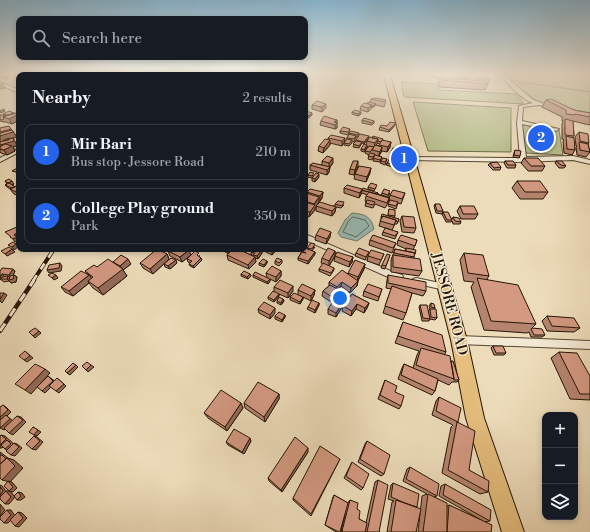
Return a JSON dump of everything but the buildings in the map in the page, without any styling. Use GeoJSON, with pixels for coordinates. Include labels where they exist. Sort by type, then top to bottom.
{"type":"FeatureCollection","features":[{"type":"Feature","properties":{"kind":"highway","name":"JESSORE ROAD"},"geometry":{"type":"LineString","coordinates":[[394,100],[459,340],[476,418],[514,532]]}},
{"type":"Feature","properties":{"kind":"street"},"geometry":{"type":"LineString","coordinates":[[532,100],[539,104],[563,112]]}},
{"type":"Feature","properties":{"kind":"street"},"geometry":{"type":"LineString","coordinates":[[523,160],[519,122],[521,106],[539,104]]}},
{"type":"Feature","properties":{"kind":"street"},"geometry":{"type":"LineString","coordinates":[[519,122],[556,129]]}},
{"type":"Feature","properties":{"kind":"street"},"geometry":{"type":"LineString","coordinates":[[0,160],[16,152]]}},
{"type":"Feature","properties":{"kind":"street"},"geometry":{"type":"LineString","coordinates":[[410,159],[523,160],[573,158],[590,162]]}},
{"type":"Feature","properties":{"kind":"street"},"geometry":{"type":"LineString","coordinates":[[308,238],[391,276],[444,287]]}},
{"type":"Feature","properties":{"kind":"street"},"geometry":{"type":"LineString","coordinates":[[459,340],[590,345]]}},
{"type":"Feature","properties":{"kind":"green space"},"geometry":{"type":"Polygon","coordinates":[[[452,100],[521,100],[524,104],[452,100]]]}},
{"type":"Feature","properties":{"kind":"green space"},"geometry":{"type":"Polygon","coordinates":[[[536,100],[590,100],[590,118],[548,106],[536,100]]]}},
{"type":"Feature","properties":{"kind":"green space"},"geometry":{"type":"Polygon","coordinates":[[[413,102],[511,108],[511,152],[428,151],[413,102]]]}},
{"type":"Feature","properties":{"kind":"green space"},"geometry":{"type":"Polygon","coordinates":[[[519,123],[559,130],[563,155],[526,153],[519,123]]]}},
{"type":"Feature","properties":{"kind":"water"},"geometry":{"type":"Polygon","coordinates":[[[352,213],[360,214],[369,218],[374,229],[357,241],[341,237],[338,233],[345,220],[352,213]]]}},
{"type":"Feature","properties":{"kind":"railway"},"geometry":{"type":"LineString","coordinates":[[33,281],[52,252]]}},
{"type":"Feature","properties":{"kind":"railway"},"geometry":{"type":"LineString","coordinates":[[0,331],[34,280]]}},
{"type":"Feature","properties":{"kind":"place","name":"College Play ground"},"geometry":{"type":"Point","coordinates":[541,138]}},
{"type":"Feature","properties":{"kind":"place","name":"Mir Bari"},"geometry":{"type":"Point","coordinates":[404,159]}}]}
